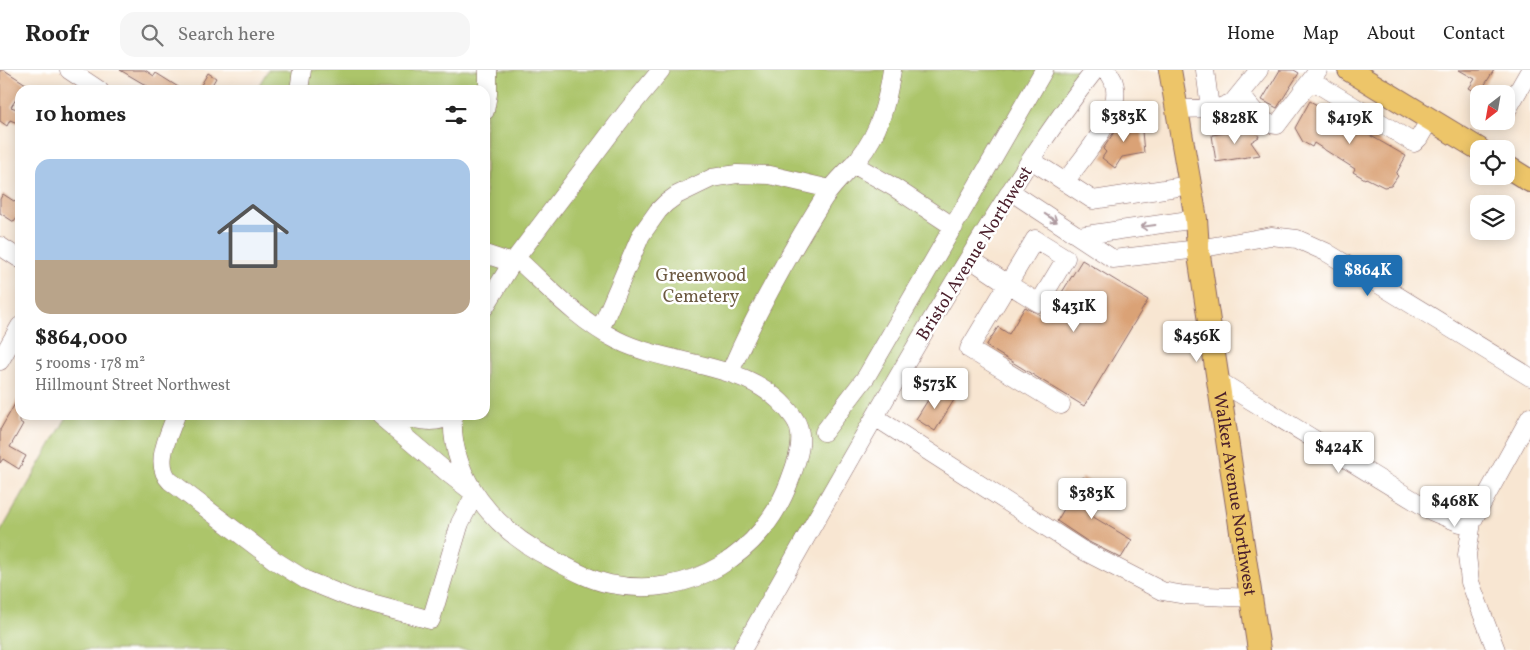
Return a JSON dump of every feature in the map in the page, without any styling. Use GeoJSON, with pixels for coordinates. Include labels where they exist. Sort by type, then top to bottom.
{"type":"FeatureCollection","features":[{"type":"Feature","properties":{"kind":"main road","name":"Walker Avenue Northwest"},"geometry":{"type":"LineString","coordinates":[[1170,70],[1196,219],[1198,249],[1259,650]]}},
{"type":"Feature","properties":{"kind":"main road"},"geometry":{"type":"LineString","coordinates":[[1349,70],[1470,143]]}},
{"type":"Feature","properties":{"kind":"main road"},"geometry":{"type":"LineString","coordinates":[[1515,172],[1530,181]]}},
{"type":"Feature","properties":{"kind":"street"},"geometry":{"type":"LineString","coordinates":[[69,70],[92,85]]}},
{"type":"Feature","properties":{"kind":"street"},"geometry":{"type":"LineString","coordinates":[[300,85],[302,70]]}},
{"type":"Feature","properties":{"kind":"street"},"geometry":{"type":"LineString","coordinates":[[488,70],[488,85]]}},
{"type":"Feature","properties":{"kind":"street"},"geometry":{"type":"LineString","coordinates":[[490,299],[514,261],[628,110],[661,70]]}},
{"type":"Feature","properties":{"kind":"street"},"geometry":{"type":"LineString","coordinates":[[730,372],[750,328],[774,284],[830,189],[864,151],[880,123],[892,70]]}},
{"type":"Feature","properties":{"kind":"street"},"geometry":{"type":"LineString","coordinates":[[824,432],[866,376],[1044,70]]}},
{"type":"Feature","properties":{"kind":"street","name":"Bristol Avenue Northwest"},"geometry":{"type":"LineString","coordinates":[[742,650],[875,417],[969,258],[1010,191],[1095,70]]}},
{"type":"Feature","properties":{"kind":"street"},"geometry":{"type":"LineString","coordinates":[[1065,182],[1110,120],[1117,93],[1106,70]]}},
{"type":"Feature","properties":{"kind":"street"},"geometry":{"type":"LineString","coordinates":[[1206,70],[1210,108]]}},
{"type":"Feature","properties":{"kind":"street"},"geometry":{"type":"LineString","coordinates":[[1177,109],[1218,108],[1233,102],[1259,70]]}},
{"type":"Feature","properties":{"kind":"street"},"geometry":{"type":"LineString","coordinates":[[1515,96],[1530,70]]}},
{"type":"Feature","properties":{"kind":"street"},"geometry":{"type":"LineString","coordinates":[[1240,94],[1263,120],[1271,125],[1277,125],[1315,75],[1414,143],[1430,119]]}},
{"type":"Feature","properties":{"kind":"street"},"geometry":{"type":"LineString","coordinates":[[1031,160],[1093,200],[1190,185]]}},
{"type":"Feature","properties":{"kind":"street"},"geometry":{"type":"LineString","coordinates":[[853,164],[895,188],[954,227]]}},
{"type":"Feature","properties":{"kind":"street"},"geometry":{"type":"LineString","coordinates":[[600,330],[641,235],[658,211],[677,196],[712,178],[737,174],[770,175],[830,189]]}},
{"type":"Feature","properties":{"kind":"street"},"geometry":{"type":"LineString","coordinates":[[1010,191],[1113,259],[1198,249],[1271,236],[1297,239],[1326,252],[1530,377]]}},
{"type":"Feature","properties":{"kind":"street"},"geometry":{"type":"LineString","coordinates":[[1079,236],[1196,219]]}},
{"type":"Feature","properties":{"kind":"street"},"geometry":{"type":"LineString","coordinates":[[0,246],[15,256]]}},
{"type":"Feature","properties":{"kind":"street"},"geometry":{"type":"LineString","coordinates":[[384,420],[475,494],[495,518],[527,545],[577,572],[610,584],[641,587],[667,586],[690,581],[713,571],[739,554],[766,525],[787,488],[796,463],[800,444],[798,426],[786,408],[758,386],[730,372],[639,350],[600,330],[514,261],[490,255]]}},
{"type":"Feature","properties":{"kind":"street"},"geometry":{"type":"LineString","coordinates":[[969,258],[1008,284],[969,349],[1061,405]]}},
{"type":"Feature","properties":{"kind":"street"},"geometry":{"type":"LineString","coordinates":[[0,361],[15,335]]}},
{"type":"Feature","properties":{"kind":"street"},"geometry":{"type":"LineString","coordinates":[[1219,381],[1433,512],[1460,523],[1472,522]]}},
{"type":"Feature","properties":{"kind":"street"},"geometry":{"type":"LineString","coordinates":[[875,417],[1082,550],[1162,591],[1185,595],[1252,598]]}},
{"type":"Feature","properties":{"kind":"street"},"geometry":{"type":"LineString","coordinates":[[1496,650],[1470,582],[1467,555],[1472,522],[1530,417]]}},
{"type":"Feature","properties":{"kind":"street"},"geometry":{"type":"LineString","coordinates":[[175,420],[162,464],[163,473],[170,481],[282,566],[320,586],[372,604],[431,620],[460,523],[475,494]]}},
{"type":"Feature","properties":{"kind":"street"},"geometry":{"type":"LineString","coordinates":[[428,420],[442,420]]}},
{"type":"Feature","properties":{"kind":"street"},"geometry":{"type":"LineString","coordinates":[[452,420],[453,436],[458,458],[475,494]]}},
{"type":"Feature","properties":{"kind":"green space","name":"Greenwood Cemetery"},"geometry":{"type":"Polygon","coordinates":[[[268,70],[1085,70],[739,650],[0,650],[0,533],[65,420],[490,420],[490,85],[259,85],[268,70]]]}},
{"type":"Feature","properties":{"kind":"building"},"geometry":{"type":"Polygon","coordinates":[[[0,70],[4,70],[26,84],[15,85],[15,101],[11,107],[15,108],[15,122],[10,120],[7,126],[0,121],[0,70]]]}},
{"type":"Feature","properties":{"kind":"building"},"geometry":{"type":"Polygon","coordinates":[[[120,70],[145,70],[154,76],[156,73],[175,85],[146,85],[120,70]]]}},
{"type":"Feature","properties":{"kind":"building"},"geometry":{"type":"Polygon","coordinates":[[[1280,70],[1294,70],[1299,73],[1277,108],[1262,100],[1280,70]]]}},
{"type":"Feature","properties":{"kind":"building"},"geometry":{"type":"Polygon","coordinates":[[[1459,70],[1494,70],[1485,85],[1471,85],[1475,79],[1459,70]]]}},
{"type":"Feature","properties":{"kind":"building"},"geometry":{"type":"Polygon","coordinates":[[[208,73],[216,78],[212,85],[201,85],[208,73]]]}},
{"type":"Feature","properties":{"kind":"building"},"geometry":{"type":"Polygon","coordinates":[[[1310,101],[1406,156],[1396,174],[1398,176],[1391,186],[1384,187],[1365,179],[1353,172],[1355,169],[1314,143],[1312,147],[1303,142],[1295,128],[1310,101]]]}},
{"type":"Feature","properties":{"kind":"building"},"geometry":{"type":"Polygon","coordinates":[[[1124,117],[1142,131],[1144,153],[1122,157],[1115,168],[1102,158],[1106,152],[1103,149],[1124,117]]]}},
{"type":"Feature","properties":{"kind":"building"},"geometry":{"type":"Polygon","coordinates":[[[1252,125],[1259,137],[1251,142],[1260,155],[1216,162],[1212,135],[1245,130],[1252,125]]]}},
{"type":"Feature","properties":{"kind":"building"},"geometry":{"type":"Polygon","coordinates":[[[3,194],[15,202],[14,222],[0,213],[0,199],[3,194]]]}},
{"type":"Feature","properties":{"kind":"building"},"geometry":{"type":"Polygon","coordinates":[[[1082,260],[1148,300],[1084,406],[986,346],[998,327],[1009,334],[1025,307],[1046,318],[1082,260]]]}},
{"type":"Feature","properties":{"kind":"building"},"geometry":{"type":"Polygon","coordinates":[[[935,389],[954,400],[935,431],[916,419],[935,389]]]}},
{"type":"Feature","properties":{"kind":"building"},"geometry":{"type":"Polygon","coordinates":[[[15,404],[15,420],[20,420],[23,424],[10,447],[26,456],[19,469],[3,459],[0,463],[0,430],[15,404]]]}},
{"type":"Feature","properties":{"kind":"building"},"geometry":{"type":"Polygon","coordinates":[[[1083,477],[1104,491],[1090,515],[1132,540],[1121,558],[1087,541],[1057,521],[1083,477]]]}}]}
